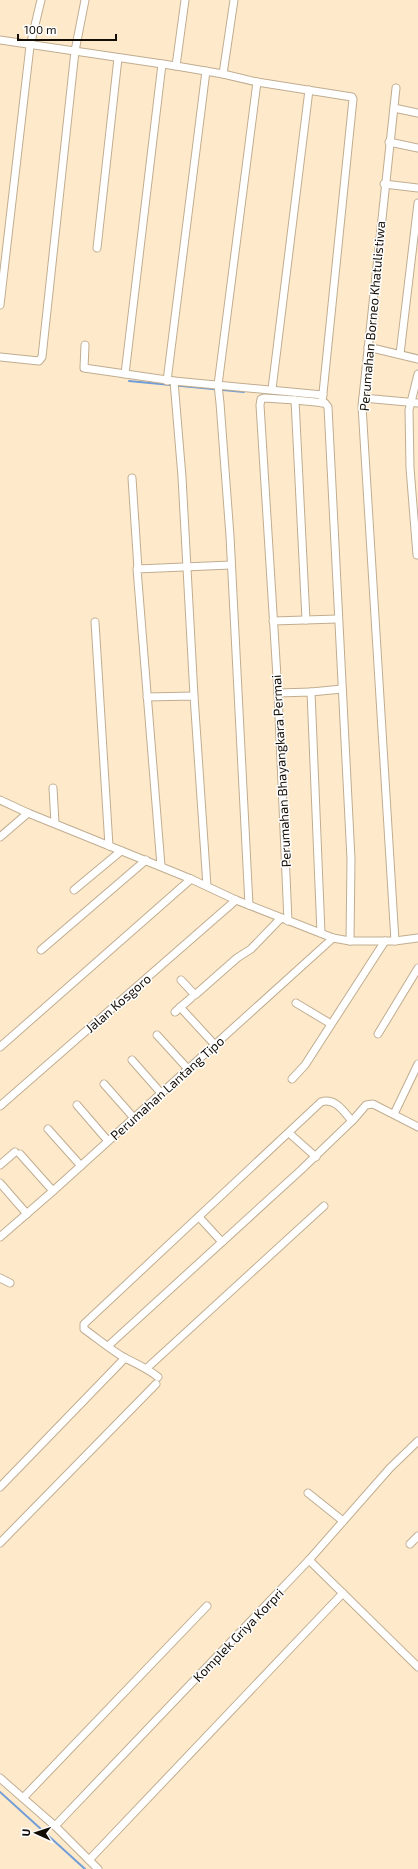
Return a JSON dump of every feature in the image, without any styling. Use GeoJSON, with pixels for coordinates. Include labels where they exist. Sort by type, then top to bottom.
{"type":"FeatureCollection","features":[{"type":"Feature","properties":{"kind":"street"},"geometry":{"type":"LineString","coordinates":[[0,305],[30,46],[41,0]]}},
{"type":"Feature","properties":{"kind":"street"},"geometry":{"type":"LineString","coordinates":[[0,357],[39,361],[42,357],[75,51],[85,0]]}},
{"type":"Feature","properties":{"kind":"street"},"geometry":{"type":"LineString","coordinates":[[176,66],[186,0]]}},
{"type":"Feature","properties":{"kind":"street"},"geometry":{"type":"LineString","coordinates":[[223,74],[234,0]]}},
{"type":"Feature","properties":{"kind":"street"},"geometry":{"type":"LineString","coordinates":[[0,40],[30,46],[75,51],[206,71],[257,82],[349,95],[353,99],[322,399]]}},
{"type":"Feature","properties":{"kind":"street"},"geometry":{"type":"LineString","coordinates":[[97,248],[118,58]]}},
{"type":"Feature","properties":{"kind":"street"},"geometry":{"type":"LineString","coordinates":[[125,374],[162,64]]}},
{"type":"Feature","properties":{"kind":"street"},"geometry":{"type":"LineString","coordinates":[[206,71],[172,382],[182,477],[186,566],[207,886]]}},
{"type":"Feature","properties":{"kind":"street"},"geometry":{"type":"LineString","coordinates":[[249,905],[224,448],[218,388],[257,82]]}},
{"type":"Feature","properties":{"kind":"street","name":"Perumahan Borneo Khatulistiwa"},"geometry":{"type":"LineString","coordinates":[[395,941],[366,491],[362,402],[384,184],[396,88]]}},
{"type":"Feature","properties":{"kind":"street"},"geometry":{"type":"LineString","coordinates":[[272,389],[309,90]]}},
{"type":"Feature","properties":{"kind":"street"},"geometry":{"type":"LineString","coordinates":[[394,108],[418,113]]}},
{"type":"Feature","properties":{"kind":"street"},"geometry":{"type":"LineString","coordinates":[[390,142],[418,148]]}},
{"type":"Feature","properties":{"kind":"street"},"geometry":{"type":"LineString","coordinates":[[384,184],[418,188]]}},
{"type":"Feature","properties":{"kind":"street"},"geometry":{"type":"LineString","coordinates":[[400,354],[418,203]]}},
{"type":"Feature","properties":{"kind":"street"},"geometry":{"type":"LineString","coordinates":[[85,344],[84,368],[218,388],[272,389],[322,399],[328,407],[337,618],[351,859],[350,941]]}},
{"type":"Feature","properties":{"kind":"street"},"geometry":{"type":"LineString","coordinates":[[368,347],[418,359]]}},
{"type":"Feature","properties":{"kind":"street"},"geometry":{"type":"LineString","coordinates":[[417,556],[410,468],[410,406],[418,374]]}},
{"type":"Feature","properties":{"kind":"street","name":"Perumahan Bhayangkara Permai"},"geometry":{"type":"LineString","coordinates":[[285,919],[278,693],[260,402],[264,398],[295,400],[322,399]]}},
{"type":"Feature","properties":{"kind":"street"},"geometry":{"type":"LineString","coordinates":[[295,400],[306,620]]}},
{"type":"Feature","properties":{"kind":"street"},"geometry":{"type":"LineString","coordinates":[[362,402],[410,406],[418,403]]}},
{"type":"Feature","properties":{"kind":"street"},"geometry":{"type":"LineString","coordinates":[[132,478],[137,572],[160,866]]}},
{"type":"Feature","properties":{"kind":"street"},"geometry":{"type":"LineString","coordinates":[[138,569],[231,565]]}},
{"type":"Feature","properties":{"kind":"street"},"geometry":{"type":"LineString","coordinates":[[273,622],[337,618]]}},
{"type":"Feature","properties":{"kind":"street"},"geometry":{"type":"LineString","coordinates":[[95,622],[109,846]]}},
{"type":"Feature","properties":{"kind":"street"},"geometry":{"type":"LineString","coordinates":[[278,693],[342,689]]}},
{"type":"Feature","properties":{"kind":"street"},"geometry":{"type":"LineString","coordinates":[[311,692],[321,933]]}},
{"type":"Feature","properties":{"kind":"street"},"geometry":{"type":"LineString","coordinates":[[147,697],[194,696]]}},
{"type":"Feature","properties":{"kind":"street"},"geometry":{"type":"LineString","coordinates":[[53,788],[55,823]]}},
{"type":"Feature","properties":{"kind":"street"},"geometry":{"type":"LineString","coordinates":[[0,800],[121,851],[191,878],[236,900],[333,938],[350,941],[395,941],[418,938]]}},
{"type":"Feature","properties":{"kind":"street"},"geometry":{"type":"LineString","coordinates":[[0,837],[28,813]]}},
{"type":"Feature","properties":{"kind":"street"},"geometry":{"type":"LineString","coordinates":[[74,890],[121,851]]}},
{"type":"Feature","properties":{"kind":"street"},"geometry":{"type":"LineString","coordinates":[[41,950],[146,860]]}},
{"type":"Feature","properties":{"kind":"street"},"geometry":{"type":"LineString","coordinates":[[0,1047],[191,878]]}},
{"type":"Feature","properties":{"kind":"street","name":"Jalan Kosgoro"},"geometry":{"type":"LineString","coordinates":[[0,1106],[236,900]]}},
{"type":"Feature","properties":{"kind":"street"},"geometry":{"type":"LineString","coordinates":[[181,980],[195,995],[285,919]]}},
{"type":"Feature","properties":{"kind":"street","name":"Perumahan Lantang Tipo"},"geometry":{"type":"LineString","coordinates":[[0,1237],[81,1166],[333,938]]}},
{"type":"Feature","properties":{"kind":"street"},"geometry":{"type":"LineString","coordinates":[[292,1079],[305,1065],[385,941]]}},
{"type":"Feature","properties":{"kind":"street"},"geometry":{"type":"LineString","coordinates":[[378,1034],[418,968]]}},
{"type":"Feature","properties":{"kind":"street"},"geometry":{"type":"LineString","coordinates":[[191,998],[178,1009],[215,1045]]}},
{"type":"Feature","properties":{"kind":"street"},"geometry":{"type":"LineString","coordinates":[[296,1003],[331,1024]]}},
{"type":"Feature","properties":{"kind":"street"},"geometry":{"type":"LineString","coordinates":[[157,1035],[188,1069]]}},
{"type":"Feature","properties":{"kind":"street"},"geometry":{"type":"LineString","coordinates":[[132,1060],[161,1093]]}},
{"type":"Feature","properties":{"kind":"street"},"geometry":{"type":"LineString","coordinates":[[394,1114],[418,1064]]}},
{"type":"Feature","properties":{"kind":"street"},"geometry":{"type":"LineString","coordinates":[[104,1084],[134,1118]]}},
{"type":"Feature","properties":{"kind":"street"},"geometry":{"type":"LineString","coordinates":[[0,1543],[157,1381],[147,1368],[125,1358],[84,1329],[84,1324],[322,1102],[326,1100],[335,1103],[352,1121]]}},
{"type":"Feature","properties":{"kind":"street"},"geometry":{"type":"LineString","coordinates":[[108,1346],[316,1157],[368,1104],[373,1104],[418,1127]]}},
{"type":"Feature","properties":{"kind":"street"},"geometry":{"type":"LineString","coordinates":[[77,1105],[108,1141]]}},
{"type":"Feature","properties":{"kind":"street"},"geometry":{"type":"LineString","coordinates":[[48,1129],[81,1166]]}},
{"type":"Feature","properties":{"kind":"street"},"geometry":{"type":"LineString","coordinates":[[289,1133],[316,1157]]}},
{"type":"Feature","properties":{"kind":"street"},"geometry":{"type":"LineString","coordinates":[[0,1165],[17,1153],[53,1191]]}},
{"type":"Feature","properties":{"kind":"street"},"geometry":{"type":"LineString","coordinates":[[0,1183],[27,1214]]}},
{"type":"Feature","properties":{"kind":"street"},"geometry":{"type":"LineString","coordinates":[[147,1368],[324,1206]]}},
{"type":"Feature","properties":{"kind":"street"},"geometry":{"type":"LineString","coordinates":[[199,1217],[222,1242]]}},
{"type":"Feature","properties":{"kind":"street"},"geometry":{"type":"LineString","coordinates":[[0,1278],[10,1283]]}},
{"type":"Feature","properties":{"kind":"street"},"geometry":{"type":"LineString","coordinates":[[0,1487],[125,1358]]}},
{"type":"Feature","properties":{"kind":"street","name":"Komplek Griya Korpri"},"geometry":{"type":"LineString","coordinates":[[55,1826],[309,1560],[390,1468],[418,1441]]}},
{"type":"Feature","properties":{"kind":"street"},"geometry":{"type":"LineString","coordinates":[[308,1492],[343,1521]]}},
{"type":"Feature","properties":{"kind":"street"},"geometry":{"type":"LineString","coordinates":[[410,1544],[418,1536]]}},
{"type":"Feature","properties":{"kind":"street"},"geometry":{"type":"LineString","coordinates":[[309,1560],[344,1592],[418,1667]]}},
{"type":"Feature","properties":{"kind":"street"},"geometry":{"type":"LineString","coordinates":[[89,1860],[344,1592]]}},
{"type":"Feature","properties":{"kind":"street"},"geometry":{"type":"LineString","coordinates":[[23,1798],[207,1606]]}},
{"type":"Feature","properties":{"kind":"street"},"geometry":{"type":"LineString","coordinates":[[0,1778],[55,1826],[98,1869]]}},
{"type":"Feature","properties":{"kind":"waterway"},"geometry":{"type":"LineString","coordinates":[[129,381],[244,392]]}},
{"type":"Feature","properties":{"kind":"waterway"},"geometry":{"type":"LineString","coordinates":[[0,1792],[85,1869]]}}]}
